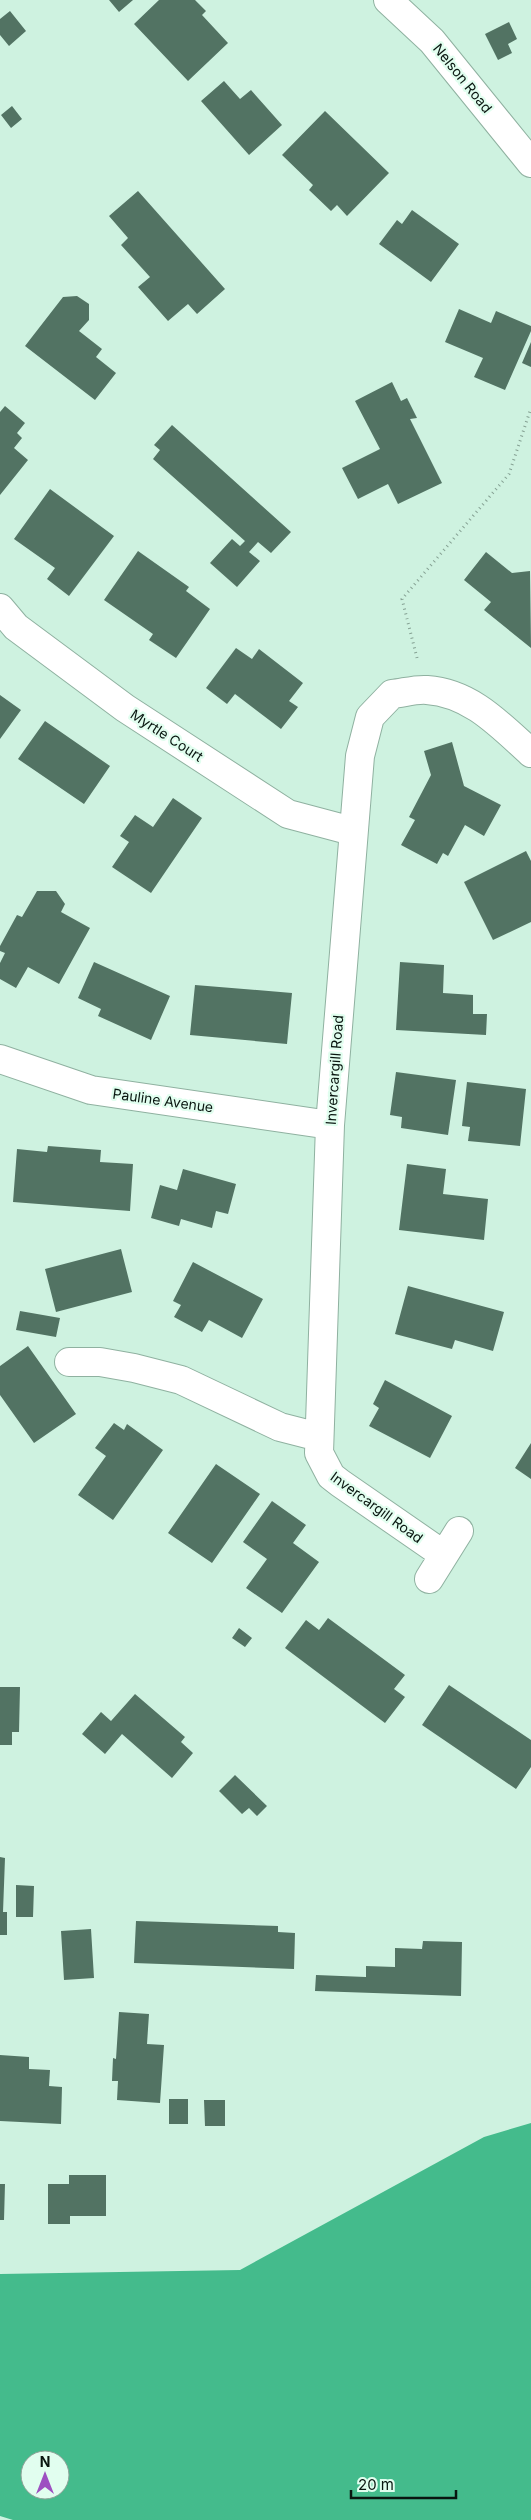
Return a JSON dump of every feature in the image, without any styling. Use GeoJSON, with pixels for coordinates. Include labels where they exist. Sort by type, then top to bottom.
{"type":"FeatureCollection","features":[{"type":"Feature","properties":{"kind":"street","name":"Nelson Road"},"geometry":{"type":"LineString","coordinates":[[388,0],[432,40],[531,163]]}},
{"type":"Feature","properties":{"kind":"street","name":"Myrtle Court"},"geometry":{"type":"LineString","coordinates":[[0,608],[16,627],[125,708],[288,814],[352,831]]}},
{"type":"Feature","properties":{"kind":"street","name":"Invercargill Road"},"geometry":{"type":"LineString","coordinates":[[444,1554],[331,1476],[319,1454],[330,1125],[352,831],[360,756],[370,717],[392,694],[426,690],[457,696],[486,712],[531,754]]}},
{"type":"Feature","properties":{"kind":"street","name":"Pauline Avenue"},"geometry":{"type":"LineString","coordinates":[[0,1059],[91,1090],[330,1125]]}},
{"type":"Feature","properties":{"kind":"street"},"geometry":{"type":"LineString","coordinates":[[69,1362],[100,1362],[134,1368],[181,1380],[280,1427],[319,1437]]}},
{"type":"Feature","properties":{"kind":"street"},"geometry":{"type":"LineString","coordinates":[[429,1579],[459,1531]]}},
{"type":"Feature","properties":{"kind":"path"},"geometry":{"type":"LineString","coordinates":[[426,690],[402,599],[509,474],[531,408]]}},
{"type":"Feature","properties":{"kind":"green space"},"geometry":{"type":"Polygon","coordinates":[[[531,2123],[531,2520],[13,2520],[0,2516],[0,2274],[240,2270],[484,2137],[531,2123]]]}},
{"type":"Feature","properties":{"kind":"building"},"geometry":{"type":"Polygon","coordinates":[[[109,0],[133,0],[119,12],[109,0]]]}},
{"type":"Feature","properties":{"kind":"building"},"geometry":{"type":"Polygon","coordinates":[[[159,0],[195,0],[206,11],[202,15],[228,43],[188,81],[134,24],[159,0]]]}},
{"type":"Feature","properties":{"kind":"building"},"geometry":{"type":"Polygon","coordinates":[[[10,11],[26,31],[9,46],[0,35],[0,19],[10,11]]]}},
{"type":"Feature","properties":{"kind":"building"},"geometry":{"type":"Polygon","coordinates":[[[509,22],[517,39],[508,44],[512,53],[498,60],[485,34],[509,22]]]}},
{"type":"Feature","properties":{"kind":"building"},"geometry":{"type":"Polygon","coordinates":[[[224,81],[240,99],[251,90],[282,125],[249,155],[201,101],[224,81]]]}},
{"type":"Feature","properties":{"kind":"building"},"geometry":{"type":"Polygon","coordinates":[[[12,106],[22,119],[11,128],[1,115],[12,106]]]}},
{"type":"Feature","properties":{"kind":"building"},"geometry":{"type":"Polygon","coordinates":[[[325,111],[389,173],[347,216],[337,205],[331,211],[309,190],[313,185],[282,155],[325,111]]]}},
{"type":"Feature","properties":{"kind":"building"},"geometry":{"type":"Polygon","coordinates":[[[138,191],[225,289],[197,314],[188,304],[168,321],[138,287],[150,277],[121,245],[128,238],[109,216],[138,191]]]}},
{"type":"Feature","properties":{"kind":"building"},"geometry":{"type":"Polygon","coordinates":[[[412,210],[459,244],[431,282],[379,244],[397,220],[402,224],[412,210]]]}},
{"type":"Feature","properties":{"kind":"building"},"geometry":{"type":"Polygon","coordinates":[[[77,296],[89,304],[89,320],[79,331],[102,349],[96,357],[116,373],[95,400],[25,346],[63,297],[77,296]]]}},
{"type":"Feature","properties":{"kind":"building"},"geometry":{"type":"Polygon","coordinates":[[[459,309],[491,323],[496,311],[531,326],[531,331],[505,390],[474,377],[483,358],[445,342],[459,309]]]}},
{"type":"Feature","properties":{"kind":"building"},"geometry":{"type":"Polygon","coordinates":[[[531,342],[531,367],[522,363],[531,342]]]}},
{"type":"Feature","properties":{"kind":"building"},"geometry":{"type":"Polygon","coordinates":[[[392,382],[401,401],[407,398],[417,418],[410,419],[442,483],[398,504],[388,484],[358,499],[342,468],[380,449],[355,401],[392,382]]]}},
{"type":"Feature","properties":{"kind":"building"},"geometry":{"type":"Polygon","coordinates":[[[5,406],[25,423],[17,433],[22,438],[14,448],[28,460],[0,495],[0,412],[5,406]]]}},
{"type":"Feature","properties":{"kind":"building"},"geometry":{"type":"Polygon","coordinates":[[[172,425],[291,532],[271,553],[258,542],[249,552],[260,561],[237,587],[210,563],[232,539],[240,546],[245,541],[153,459],[160,450],[154,445],[172,425]]]}},
{"type":"Feature","properties":{"kind":"building"},"geometry":{"type":"Polygon","coordinates":[[[50,489],[114,536],[69,596],[47,579],[55,568],[14,539],[50,489]]]}},
{"type":"Feature","properties":{"kind":"building"},"geometry":{"type":"Polygon","coordinates":[[[138,551],[189,587],[186,591],[210,609],[176,658],[149,640],[153,634],[104,600],[138,551]]]}},
{"type":"Feature","properties":{"kind":"building"},"geometry":{"type":"Polygon","coordinates":[[[486,552],[512,573],[530,571],[531,648],[484,610],[491,602],[464,580],[486,552]]]}},
{"type":"Feature","properties":{"kind":"building"},"geometry":{"type":"Polygon","coordinates":[[[236,648],[252,659],[259,649],[303,683],[289,701],[298,707],[281,729],[235,694],[227,704],[206,688],[236,648]]]}},
{"type":"Feature","properties":{"kind":"building"},"geometry":{"type":"Polygon","coordinates":[[[0,695],[21,710],[0,739],[0,695]]]}},
{"type":"Feature","properties":{"kind":"building"},"geometry":{"type":"Polygon","coordinates":[[[45,721],[110,766],[84,804],[18,759],[45,721]]]}},
{"type":"Feature","properties":{"kind":"building"},"geometry":{"type":"Polygon","coordinates":[[[452,742],[464,786],[501,805],[484,836],[465,825],[448,856],[443,853],[437,864],[401,845],[415,820],[409,817],[431,775],[424,751],[452,742]]]}},
{"type":"Feature","properties":{"kind":"building"},"geometry":{"type":"Polygon","coordinates":[[[173,798],[202,818],[151,893],[112,867],[129,842],[120,836],[135,815],[153,827],[173,798]]]}},
{"type":"Feature","properties":{"kind":"building"},"geometry":{"type":"Polygon","coordinates":[[[526,851],[531,861],[531,922],[493,940],[464,882],[526,851]]]}},
{"type":"Feature","properties":{"kind":"building"},"geometry":{"type":"Polygon","coordinates":[[[37,891],[56,891],[65,904],[61,912],[90,928],[59,984],[28,967],[16,988],[0,979],[0,963],[5,953],[0,951],[0,946],[17,915],[22,917],[37,891]]]}},
{"type":"Feature","properties":{"kind":"building"},"geometry":{"type":"Polygon","coordinates":[[[94,962],[170,996],[151,1040],[98,1016],[101,1009],[78,998],[94,962]]]}},
{"type":"Feature","properties":{"kind":"building"},"geometry":{"type":"Polygon","coordinates":[[[400,962],[444,965],[443,993],[473,995],[473,1014],[487,1014],[486,1035],[396,1030],[400,962]]]}},
{"type":"Feature","properties":{"kind":"building"},"geometry":{"type":"Polygon","coordinates":[[[195,985],[292,993],[287,1044],[190,1035],[195,985]]]}},
{"type":"Feature","properties":{"kind":"building"},"geometry":{"type":"Polygon","coordinates":[[[396,1072],[456,1080],[448,1135],[401,1128],[402,1117],[390,1115],[396,1072]]]}},
{"type":"Feature","properties":{"kind":"building"},"geometry":{"type":"Polygon","coordinates":[[[467,1082],[526,1089],[520,1146],[468,1141],[470,1127],[462,1126],[467,1082]]]}},
{"type":"Feature","properties":{"kind":"building"},"geometry":{"type":"Polygon","coordinates":[[[48,1146],[101,1150],[100,1162],[133,1164],[130,1211],[13,1202],[17,1149],[47,1152],[48,1146]]]}},
{"type":"Feature","properties":{"kind":"building"},"geometry":{"type":"Polygon","coordinates":[[[407,1164],[446,1169],[443,1194],[488,1199],[484,1240],[399,1230],[407,1164]]]}},
{"type":"Feature","properties":{"kind":"building"},"geometry":{"type":"Polygon","coordinates":[[[183,1169],[236,1184],[228,1214],[216,1211],[212,1228],[181,1219],[179,1226],[151,1218],[160,1185],[177,1190],[183,1169]]]}},
{"type":"Feature","properties":{"kind":"building"},"geometry":{"type":"Polygon","coordinates":[[[121,1249],[132,1292],[56,1312],[45,1269],[121,1249]]]}},
{"type":"Feature","properties":{"kind":"building"},"geometry":{"type":"Polygon","coordinates":[[[193,1262],[263,1299],[242,1338],[209,1320],[202,1332],[174,1317],[181,1305],[173,1301],[193,1262]]]}},
{"type":"Feature","properties":{"kind":"building"},"geometry":{"type":"Polygon","coordinates":[[[408,1286],[504,1312],[493,1351],[455,1340],[452,1349],[395,1334],[408,1286]]]}},
{"type":"Feature","properties":{"kind":"building"},"geometry":{"type":"Polygon","coordinates":[[[20,1311],[60,1318],[56,1337],[16,1330],[20,1311]]]}},
{"type":"Feature","properties":{"kind":"building"},"geometry":{"type":"Polygon","coordinates":[[[28,1346],[76,1414],[34,1443],[0,1395],[0,1366],[28,1346]]]}},
{"type":"Feature","properties":{"kind":"building"},"geometry":{"type":"Polygon","coordinates":[[[385,1380],[452,1416],[430,1458],[369,1426],[379,1408],[373,1404],[385,1380]]]}},
{"type":"Feature","properties":{"kind":"building"},"geometry":{"type":"Polygon","coordinates":[[[114,1423],[124,1430],[127,1424],[163,1450],[113,1520],[78,1495],[106,1456],[95,1448],[114,1423]]]}},
{"type":"Feature","properties":{"kind":"building"},"geometry":{"type":"Polygon","coordinates":[[[531,1443],[531,1479],[515,1468],[531,1443]]]}},
{"type":"Feature","properties":{"kind":"building"},"geometry":{"type":"Polygon","coordinates":[[[216,1464],[260,1494],[212,1563],[168,1533],[216,1464]]]}},
{"type":"Feature","properties":{"kind":"building"},"geometry":{"type":"Polygon","coordinates":[[[272,1501],[306,1525],[293,1543],[319,1562],[282,1613],[246,1588],[267,1559],[243,1542],[272,1501]]]}},
{"type":"Feature","properties":{"kind":"building"},"geometry":{"type":"Polygon","coordinates":[[[328,1618],[405,1675],[394,1689],[405,1697],[385,1723],[285,1648],[306,1620],[319,1630],[328,1618]]]}},
{"type":"Feature","properties":{"kind":"building"},"geometry":{"type":"Polygon","coordinates":[[[239,1628],[252,1638],[245,1647],[232,1638],[239,1628]]]}},
{"type":"Feature","properties":{"kind":"building"},"geometry":{"type":"Polygon","coordinates":[[[449,1685],[531,1740],[531,1767],[516,1789],[422,1725],[449,1685]]]}},
{"type":"Feature","properties":{"kind":"building"},"geometry":{"type":"Polygon","coordinates":[[[0,1687],[20,1687],[19,1732],[12,1732],[12,1745],[0,1745],[0,1687]]]}},
{"type":"Feature","properties":{"kind":"building"},"geometry":{"type":"Polygon","coordinates":[[[135,1694],[185,1737],[181,1742],[193,1753],[172,1778],[122,1734],[105,1754],[82,1734],[101,1712],[111,1721],[135,1694]]]}},
{"type":"Feature","properties":{"kind":"building"},"geometry":{"type":"Polygon","coordinates":[[[235,1775],[267,1806],[257,1816],[249,1808],[242,1814],[219,1791],[235,1775]]]}},
{"type":"Feature","properties":{"kind":"building"},"geometry":{"type":"Polygon","coordinates":[[[0,1857],[5,1858],[3,1912],[7,1912],[7,1935],[0,1935],[0,1857]]]}},
{"type":"Feature","properties":{"kind":"building"},"geometry":{"type":"Polygon","coordinates":[[[16,1885],[34,1886],[33,1917],[16,1917],[16,1885]]]}},
{"type":"Feature","properties":{"kind":"building"},"geometry":{"type":"Polygon","coordinates":[[[136,1921],[278,1926],[278,1932],[295,1933],[294,1969],[134,1963],[136,1921]]]}},
{"type":"Feature","properties":{"kind":"building"},"geometry":{"type":"Polygon","coordinates":[[[91,1929],[94,1978],[64,1980],[61,1931],[91,1929]]]}},
{"type":"Feature","properties":{"kind":"building"},"geometry":{"type":"Polygon","coordinates":[[[423,1941],[462,1942],[461,1996],[315,1991],[316,1975],[366,1977],[366,1966],[395,1967],[395,1948],[422,1949],[423,1941]]]}},
{"type":"Feature","properties":{"kind":"building"},"geometry":{"type":"Polygon","coordinates":[[[119,2012],[149,2014],[147,2044],[164,2045],[160,2103],[117,2100],[118,2081],[112,2081],[113,2058],[116,2059],[119,2012]]]}},
{"type":"Feature","properties":{"kind":"building"},"geometry":{"type":"Polygon","coordinates":[[[0,2055],[29,2057],[29,2069],[50,2070],[49,2086],[62,2087],[61,2124],[0,2121],[0,2055]]]}},
{"type":"Feature","properties":{"kind":"building"},"geometry":{"type":"Polygon","coordinates":[[[169,2099],[188,2099],[188,2124],[169,2124],[169,2099]]]}},
{"type":"Feature","properties":{"kind":"building"},"geometry":{"type":"Polygon","coordinates":[[[204,2100],[225,2100],[225,2126],[205,2126],[204,2100]]]}},
{"type":"Feature","properties":{"kind":"building"},"geometry":{"type":"Polygon","coordinates":[[[69,2175],[106,2175],[106,2216],[70,2216],[70,2224],[48,2224],[48,2184],[69,2184],[69,2175]]]}},
{"type":"Feature","properties":{"kind":"building"},"geometry":{"type":"Polygon","coordinates":[[[0,2184],[5,2184],[4,2220],[0,2220],[0,2184]]]}}]}
